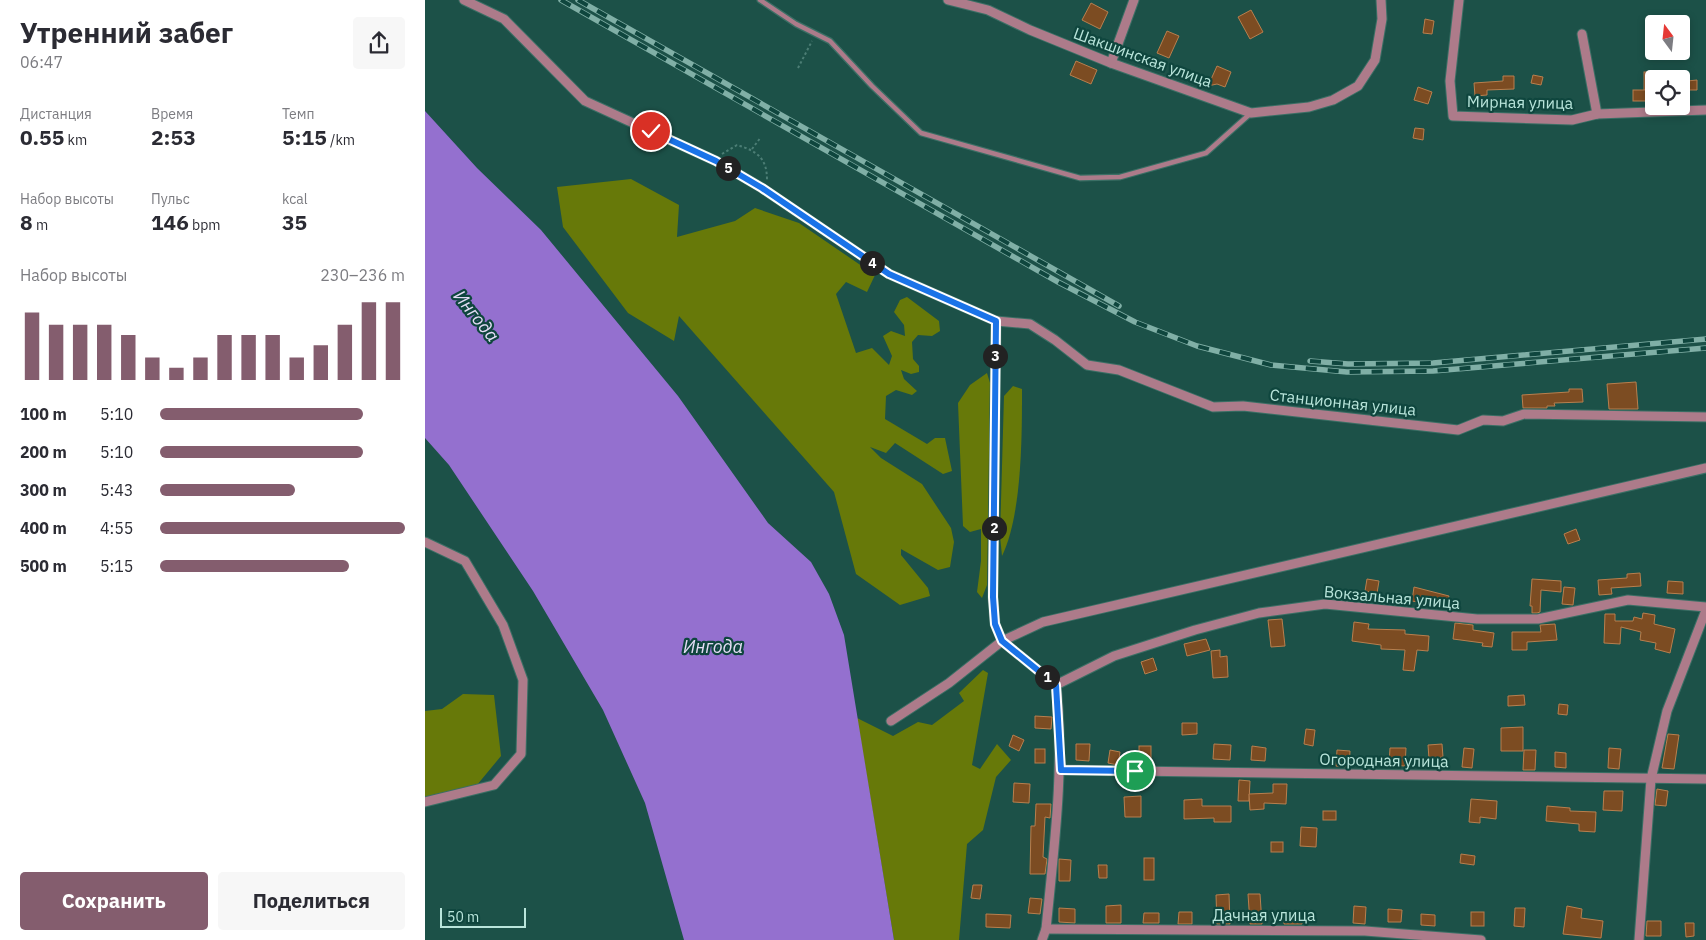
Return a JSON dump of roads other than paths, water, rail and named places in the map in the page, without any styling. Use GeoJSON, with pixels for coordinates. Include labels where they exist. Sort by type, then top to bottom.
{"type":"FeatureCollection","features":[{"type":"Feature","properties":{"kind":"street","name":"Станционная улица"},"geometry":{"type":"LineString","coordinates":[[464,0],[504,19],[585,102],[716,161],[768,192],[889,274],[996,321],[1031,324],[1087,365],[1119,370],[1213,407],[1243,406],[1457,430],[1483,420],[1503,421],[1524,414],[1706,417]]}},
{"type":"Feature","properties":{"kind":"street","name":"Шакшинская улица"},"geometry":{"type":"LineString","coordinates":[[948,0],[967,2],[1111,62],[1251,113],[1309,107],[1333,100],[1358,86],[1375,60],[1382,19],[1381,0]]}},
{"type":"Feature","properties":{"kind":"street"},"geometry":{"type":"LineString","coordinates":[[1111,62],[1133,0]]}},
{"type":"Feature","properties":{"kind":"street","name":"Мирная улица"},"geometry":{"type":"LineString","coordinates":[[1459,0],[1451,80],[1453,116],[1572,120],[1597,114],[1706,110]]}},
{"type":"Feature","properties":{"kind":"street"},"geometry":{"type":"LineString","coordinates":[[1581,34],[1597,114]]}},
{"type":"Feature","properties":{"kind":"street"},"geometry":{"type":"LineString","coordinates":[[996,321],[993,597],[995,624],[1002,641],[1056,685],[1061,770],[1046,929],[1042,940]]}},
{"type":"Feature","properties":{"kind":"street"},"geometry":{"type":"LineString","coordinates":[[891,721],[949,683],[1002,641],[1043,622],[1706,468]]}},
{"type":"Feature","properties":{"kind":"street"},"geometry":{"type":"LineString","coordinates":[[425,542],[465,561],[503,624],[523,680],[521,754],[494,785],[425,802]]}},
{"type":"Feature","properties":{"kind":"street","name":"Вокзальная улица"},"geometry":{"type":"LineString","coordinates":[[1056,685],[1114,656],[1195,630],[1259,613],[1325,604],[1486,619],[1538,619],[1628,600],[1706,609]]}},
{"type":"Feature","properties":{"kind":"street"},"geometry":{"type":"LineString","coordinates":[[1639,940],[1651,779],[1667,711],[1706,609]]}},
{"type":"Feature","properties":{"kind":"street","name":"Огородная улица"},"geometry":{"type":"LineString","coordinates":[[1061,770],[1706,779]]}},
{"type":"Feature","properties":{"kind":"street","name":"Дачная улица"},"geometry":{"type":"LineString","coordinates":[[1046,929],[1365,931],[1481,940]]}},
{"type":"Feature","properties":{"kind":"lane"},"geometry":{"type":"LineString","coordinates":[[760,0],[796,24],[831,41],[872,86],[921,133],[1080,178],[1120,177],[1206,152],[1251,113]]}},
{"type":"Feature","properties":{"kind":"water","name":"Ингода"},"geometry":{"type":"Polygon","coordinates":[[[425,111],[477,168],[541,230],[678,396],[768,523],[811,562],[829,594],[844,635],[894,940],[684,940],[645,803],[603,710],[533,591],[449,465],[425,438],[425,111]]]}},
{"type":"Feature","properties":{"kind":"railway"},"geometry":{"type":"LineString","coordinates":[[561,0],[1058,282],[1135,322],[1197,346],[1271,365],[1347,372],[1433,371],[1706,348]]}},
{"type":"Feature","properties":{"kind":"railway"},"geometry":{"type":"LineString","coordinates":[[578,0],[1119,306]]}},
{"type":"Feature","properties":{"kind":"railway"},"geometry":{"type":"LineString","coordinates":[[1310,361],[1348,364],[1433,363],[1706,339]]}}]}
